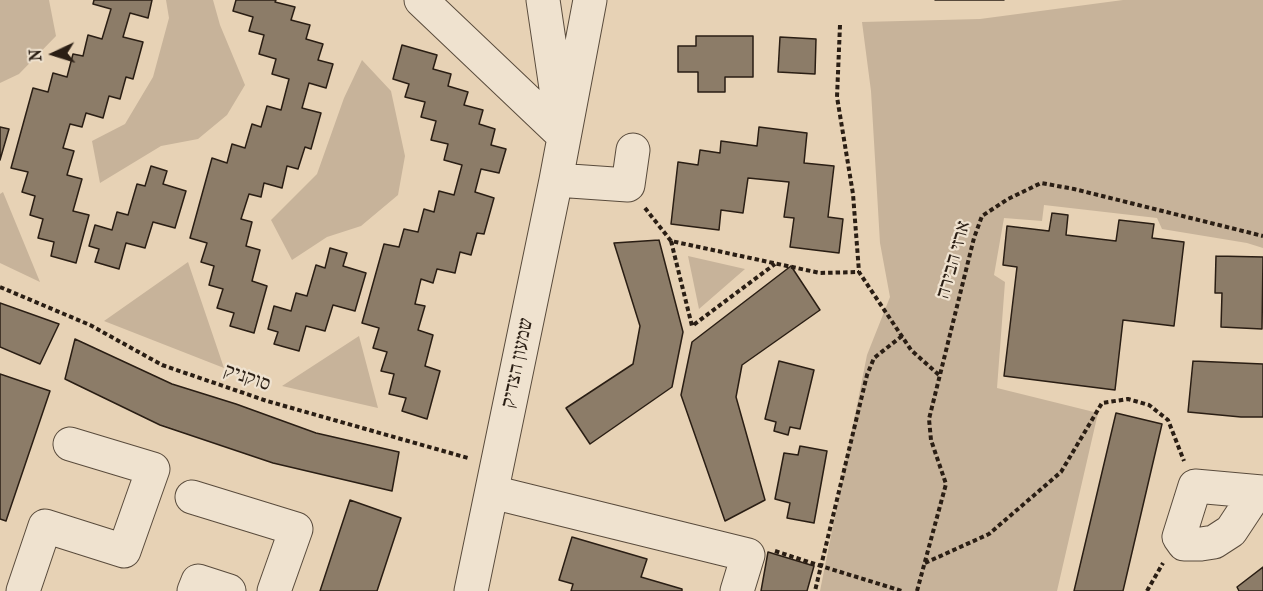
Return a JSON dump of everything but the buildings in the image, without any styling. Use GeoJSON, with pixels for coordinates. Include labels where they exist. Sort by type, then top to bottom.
{"type":"FeatureCollection","features":[{"type":"Feature","properties":{"kind":"street"},"geometry":{"type":"LineString","coordinates":[[421,0],[563,135]]}},
{"type":"Feature","properties":{"kind":"street","name":"שמעון הצדיק"},"geometry":{"type":"LineString","coordinates":[[543,0],[563,135]]}},
{"type":"Feature","properties":{"kind":"street","name":"שמעון הצדיק"},"geometry":{"type":"LineString","coordinates":[[471,591],[556,180],[590,0]]}},
{"type":"Feature","properties":{"kind":"street"},"geometry":{"type":"LineString","coordinates":[[504,78],[525,72],[550,52]]}},
{"type":"Feature","properties":{"kind":"street"},"geometry":{"type":"LineString","coordinates":[[556,180],[628,185],[633,150]]}},
{"type":"Feature","properties":{"kind":"street"},"geometry":{"type":"LineString","coordinates":[[0,583],[23,591],[45,526],[124,551],[153,469],[70,444]]}},
{"type":"Feature","properties":{"kind":"street"},"geometry":{"type":"LineString","coordinates":[[495,479],[748,555],[737,591]]}},
{"type":"Feature","properties":{"kind":"street"},"geometry":{"type":"LineString","coordinates":[[1195,486],[1260,492],[1231,531],[1214,542],[1184,544],[1179,537],[1195,486]]}},
{"type":"Feature","properties":{"kind":"street"},"geometry":{"type":"LineString","coordinates":[[192,497],[296,529],[274,591]]}},
{"type":"Feature","properties":{"kind":"street"},"geometry":{"type":"LineString","coordinates":[[194,591],[198,581],[229,591]]}},
{"type":"Feature","properties":{"kind":"path"},"geometry":{"type":"LineString","coordinates":[[840,25],[837,97],[853,194],[859,272],[911,350],[940,375]]}},
{"type":"Feature","properties":{"kind":"path","name":"ארזי הבירה"},"geometry":{"type":"LineString","coordinates":[[917,591],[946,484],[931,440],[929,419],[974,238],[982,216],[1008,199],[1041,183],[1074,189],[1263,236]]}},
{"type":"Feature","properties":{"kind":"path"},"geometry":{"type":"LineString","coordinates":[[628,185],[670,242],[692,326],[775,264]]}},
{"type":"Feature","properties":{"kind":"path"},"geometry":{"type":"LineString","coordinates":[[670,242],[820,273],[859,272]]}},
{"type":"Feature","properties":{"kind":"path","name":"סוקניק"},"geometry":{"type":"LineString","coordinates":[[0,287],[90,325],[162,365],[495,479]]}},
{"type":"Feature","properties":{"kind":"path"},"geometry":{"type":"LineString","coordinates":[[814,591],[867,375],[874,358],[902,336]]}},
{"type":"Feature","properties":{"kind":"path"},"geometry":{"type":"LineString","coordinates":[[924,563],[989,534],[1061,472],[1102,404],[1128,399],[1149,405],[1167,420],[1195,486]]}},
{"type":"Feature","properties":{"kind":"path"},"geometry":{"type":"LineString","coordinates":[[748,555],[759,545],[902,591]]}},
{"type":"Feature","properties":{"kind":"shaded area"},"geometry":{"type":"Polygon","coordinates":[[[0,0],[49,0],[56,36],[19,74],[0,83],[0,0]]]}},
{"type":"Feature","properties":{"kind":"shaded area"},"geometry":{"type":"Polygon","coordinates":[[[166,0],[213,0],[220,25],[245,85],[227,115],[198,139],[161,146],[100,183],[92,141],[125,124],[153,77],[169,18],[166,0]]]}},
{"type":"Feature","properties":{"kind":"shaded area"},"geometry":{"type":"Polygon","coordinates":[[[1123,0],[1263,0],[1263,248],[1247,243],[1162,229],[1157,218],[1044,205],[1042,221],[1004,218],[994,275],[1005,282],[997,388],[1098,413],[1057,591],[820,591],[867,355],[890,297],[880,243],[871,91],[862,22],[980,19],[1123,0]]]}},
{"type":"Feature","properties":{"kind":"shaded area"},"geometry":{"type":"Polygon","coordinates":[[[362,60],[391,91],[405,156],[398,195],[361,226],[327,237],[292,260],[271,220],[317,174],[344,98],[362,60]]]}},
{"type":"Feature","properties":{"kind":"shaded area"},"geometry":{"type":"Polygon","coordinates":[[[3,192],[40,282],[0,263],[0,194],[3,192]]]}},
{"type":"Feature","properties":{"kind":"shaded area"},"geometry":{"type":"Polygon","coordinates":[[[688,256],[745,269],[699,309],[688,256]]]}},
{"type":"Feature","properties":{"kind":"shaded area"},"geometry":{"type":"Polygon","coordinates":[[[188,262],[224,368],[104,321],[188,262]]]}},
{"type":"Feature","properties":{"kind":"shaded area"},"geometry":{"type":"Polygon","coordinates":[[[359,336],[378,408],[282,386],[359,336]]]}},
{"type":"Feature","properties":{"kind":"tram line"},"geometry":{"type":"LineString","coordinates":[[935,0],[1004,0]]}}]}
